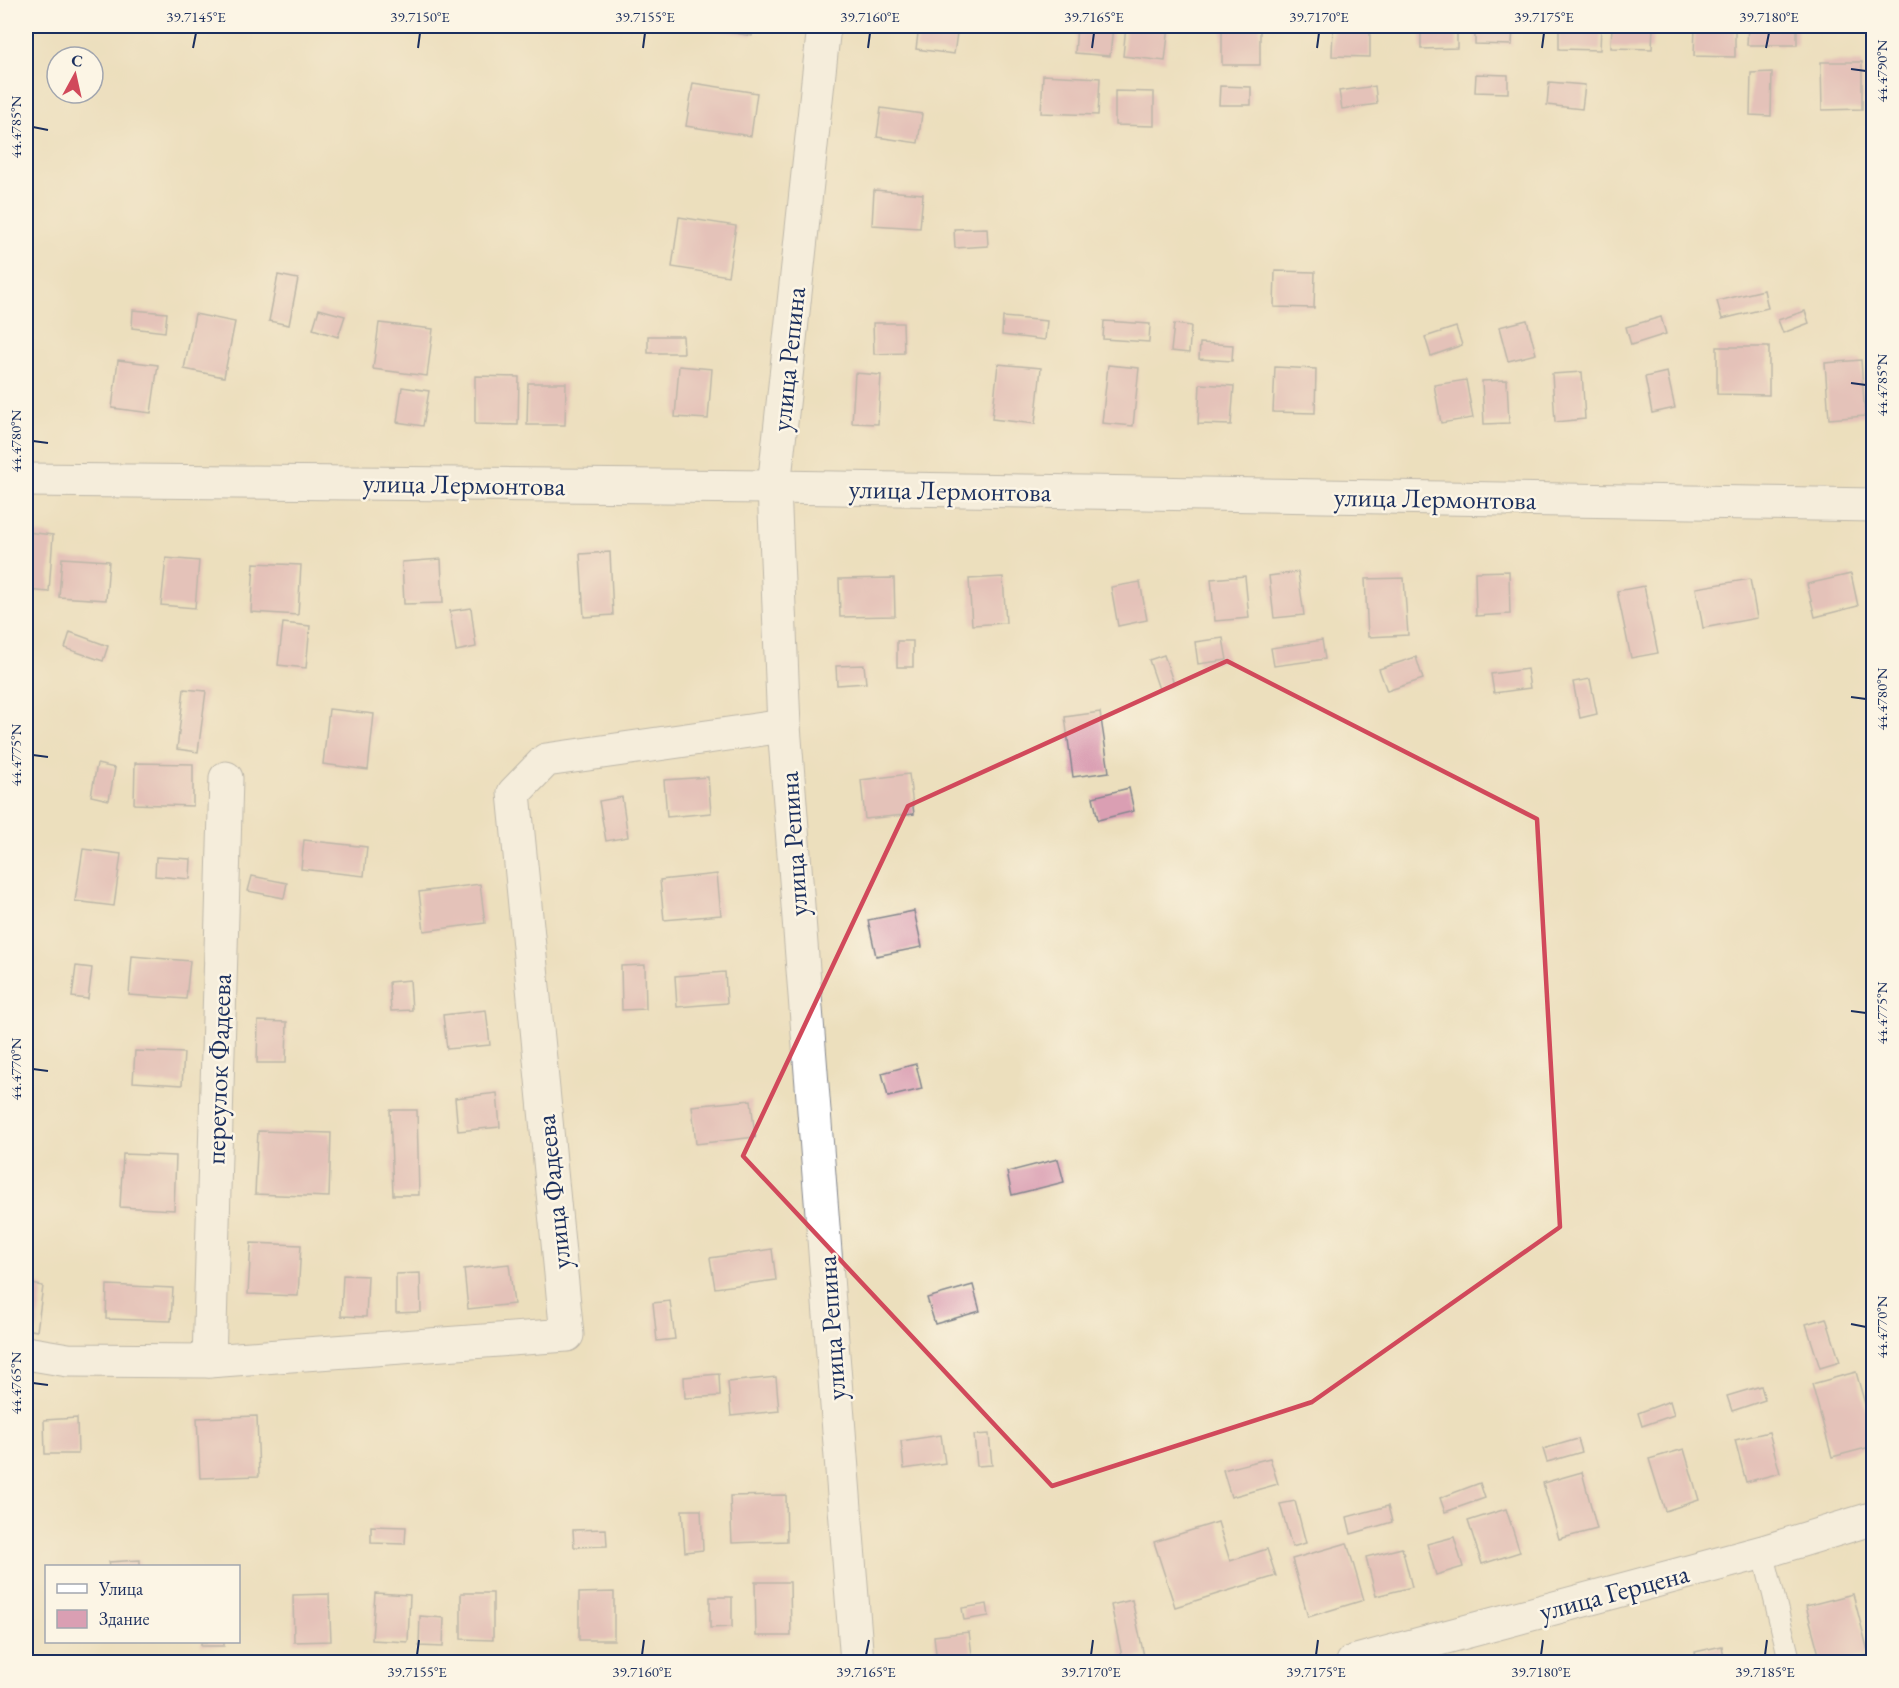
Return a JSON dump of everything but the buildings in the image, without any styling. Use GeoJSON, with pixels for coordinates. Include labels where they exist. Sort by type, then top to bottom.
{"type":"FeatureCollection","features":[{"type":"Feature","properties":{"kind":"street","name":"улица Репина"},"geometry":{"type":"LineString","coordinates":[[824,26],[774,487],[784,726],[856,1662]]}},
{"type":"Feature","properties":{"kind":"street","name":"улица Лермонтова"},"geometry":{"type":"LineString","coordinates":[[26,480],[774,487],[1874,505]]}},
{"type":"Feature","properties":{"kind":"street","name":"улица Фадеева"},"geometry":{"type":"LineString","coordinates":[[26,1353],[68,1360],[209,1361],[567,1335],[514,793],[546,759],[784,726]]}},
{"type":"Feature","properties":{"kind":"street","name":"переулок Фадеева"},"geometry":{"type":"LineString","coordinates":[[209,1361],[226,778]]}},
{"type":"Feature","properties":{"kind":"street","name":"улица Герцена"},"geometry":{"type":"LineString","coordinates":[[1353,1662],[1763,1552],[1874,1518]]}},
{"type":"Feature","properties":{"kind":"lane"},"geometry":{"type":"LineString","coordinates":[[1763,1552],[1790,1662]]}},
{"type":"Feature","properties":{"kind":"highlighted area"},"geometry":{"type":"Polygon","coordinates":[[[1227,661],[1537,819],[1560,1227],[1312,1402],[1052,1486],[743,1156],[908,806],[1227,661]]]}}]}
